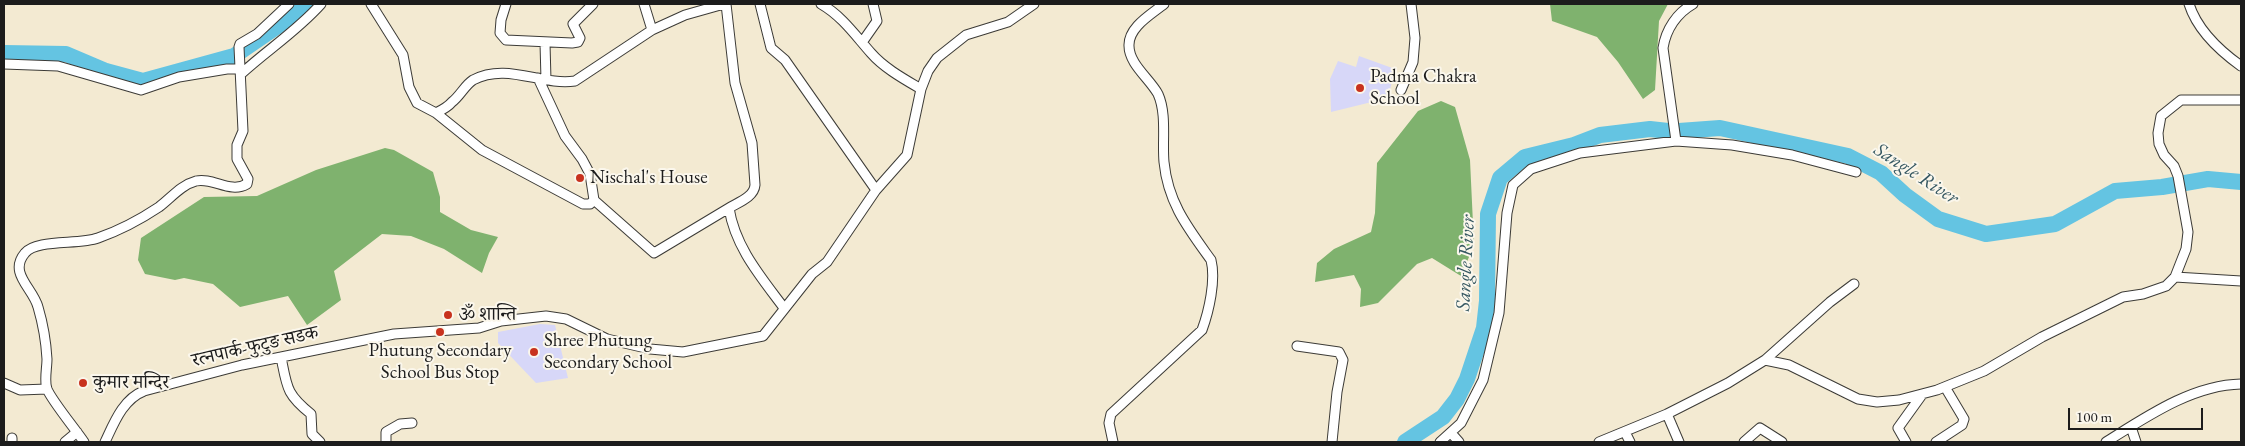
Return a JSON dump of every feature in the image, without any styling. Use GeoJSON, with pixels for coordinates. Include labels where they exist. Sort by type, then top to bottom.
{"type":"FeatureCollection","features":[{"type":"Feature","properties":{"kind":"street"},"geometry":{"type":"LineString","coordinates":[[84,442],[47,389],[44,326],[36,299],[19,275],[20,262],[25,252],[35,246],[96,239],[157,208],[184,186],[196,181],[206,180],[226,187],[242,187],[247,184],[248,179],[237,158],[237,145],[243,131],[240,44],[257,34],[289,4]]}},
{"type":"Feature","properties":{"kind":"street"},"geometry":{"type":"LineString","coordinates":[[4,64],[58,66],[141,90],[179,77],[227,69],[241,71],[308,19],[321,4]]}},
{"type":"Feature","properties":{"kind":"street"},"geometry":{"type":"LineString","coordinates":[[371,4],[403,55],[409,87],[417,103],[436,113],[482,150],[583,204],[590,204],[594,200]]}},
{"type":"Feature","properties":{"kind":"street"},"geometry":{"type":"LineString","coordinates":[[506,4],[501,20],[500,33],[502,37],[506,40],[546,43],[578,42],[580,38],[573,24],[594,4]]}},
{"type":"Feature","properties":{"kind":"street"},"geometry":{"type":"LineString","coordinates":[[644,4],[652,30]]}},
{"type":"Feature","properties":{"kind":"street"},"geometry":{"type":"LineString","coordinates":[[436,113],[453,102],[472,80],[491,74],[507,72],[542,79],[561,84],[575,82],[652,30],[685,15],[725,4],[735,83],[752,143],[754,191],[749,196],[654,253],[594,200],[590,174],[582,159],[565,136],[542,79],[546,43]]}},
{"type":"Feature","properties":{"kind":"street"},"geometry":{"type":"LineString","coordinates":[[760,4],[771,48],[785,60],[876,190]]}},
{"type":"Feature","properties":{"kind":"street"},"geometry":{"type":"LineString","coordinates":[[821,4],[848,26],[863,41],[871,53],[899,77],[921,89]]}},
{"type":"Feature","properties":{"kind":"street"},"geometry":{"type":"LineString","coordinates":[[863,41],[877,21],[873,4]]}},
{"type":"Feature","properties":{"kind":"street","name":"रत्नपार्क-फुटुङ सडक"},"geometry":{"type":"LineString","coordinates":[[105,442],[124,406],[134,395],[228,369],[394,334],[479,328],[508,320],[546,316],[566,319],[607,339],[650,349],[683,352],[763,336],[812,274],[827,262],[876,190],[907,155],[921,89],[928,71],[937,58],[966,35],[1008,22],[1034,4]]}},
{"type":"Feature","properties":{"kind":"street"},"geometry":{"type":"LineString","coordinates":[[1113,442],[1109,423],[1111,414],[1202,330],[1208,312],[1213,270],[1211,260],[1176,209],[1164,164],[1161,105],[1158,94],[1134,60],[1129,46],[1134,30],[1164,4]]}},
{"type":"Feature","properties":{"kind":"street"},"geometry":{"type":"LineString","coordinates":[[1401,90],[1413,62],[1415,38],[1411,4]]}},
{"type":"Feature","properties":{"kind":"street"},"geometry":{"type":"LineString","coordinates":[[1676,141],[1663,48],[1664,38],[1683,9],[1693,4]]}},
{"type":"Feature","properties":{"kind":"street"},"geometry":{"type":"LineString","coordinates":[[2189,4],[2202,28],[2226,56],[2241,66]]}},
{"type":"Feature","properties":{"kind":"street"},"geometry":{"type":"LineString","coordinates":[[1765,360],[1789,365],[1858,399],[1877,402],[1921,396],[1984,371],[2042,337],[2124,297],[2143,294],[2166,286],[2175,277],[2186,248],[2188,232],[2178,176],[2174,166],[2164,155],[2159,144],[2158,133],[2161,116],[2181,100],[2241,100]]}},
{"type":"Feature","properties":{"kind":"street"},"geometry":{"type":"LineString","coordinates":[[1440,442],[1461,423],[1483,380],[1499,313],[1507,214],[1513,185],[1531,169],[1580,152],[1676,141],[1732,145],[1775,152],[1856,172]]}},
{"type":"Feature","properties":{"kind":"street"},"geometry":{"type":"LineString","coordinates":[[729,208],[732,226],[748,258],[784,308]]}},
{"type":"Feature","properties":{"kind":"street"},"geometry":{"type":"LineString","coordinates":[[2175,277],[2241,281]]}},
{"type":"Feature","properties":{"kind":"street"},"geometry":{"type":"LineString","coordinates":[[1599,442],[1667,414],[1728,383],[1765,360],[1830,302],[1854,284]]}},
{"type":"Feature","properties":{"kind":"street"},"geometry":{"type":"LineString","coordinates":[[1297,346],[1339,352],[1343,360],[1337,392],[1332,442]]}},
{"type":"Feature","properties":{"kind":"street"},"geometry":{"type":"LineString","coordinates":[[280,357],[287,387],[294,400],[311,414],[312,434],[320,442]]}},
{"type":"Feature","properties":{"kind":"street"},"geometry":{"type":"LineString","coordinates":[[4,384],[20,390],[47,389]]}},
{"type":"Feature","properties":{"kind":"street"},"geometry":{"type":"LineString","coordinates":[[2106,442],[2156,412],[2202,391],[2219,385],[2241,384]]}},
{"type":"Feature","properties":{"kind":"street"},"geometry":{"type":"LineString","coordinates":[[1936,442],[1962,425],[1964,419],[1946,387]]}},
{"type":"Feature","properties":{"kind":"street"},"geometry":{"type":"LineString","coordinates":[[1906,442],[1898,428],[1921,396]]}},
{"type":"Feature","properties":{"kind":"street"},"geometry":{"type":"LineString","coordinates":[[1667,414],[1679,442]]}},
{"type":"Feature","properties":{"kind":"street"},"geometry":{"type":"LineString","coordinates":[[386,442],[386,432],[400,424],[412,423]]}},
{"type":"Feature","properties":{"kind":"street"},"geometry":{"type":"LineString","coordinates":[[2131,426],[2136,442]]}},
{"type":"Feature","properties":{"kind":"street"},"geometry":{"type":"LineString","coordinates":[[1744,442],[1760,428],[1782,442]]}},
{"type":"Feature","properties":{"kind":"street"},"geometry":{"type":"LineString","coordinates":[[65,442],[77,432]]}},
{"type":"Feature","properties":{"kind":"street"},"geometry":{"type":"LineString","coordinates":[[1625,432],[1630,442]]}},
{"type":"Feature","properties":{"kind":"street"},"geometry":{"type":"LineString","coordinates":[[1451,433],[1459,442]]}},
{"type":"Feature","properties":{"kind":"shaded area","name":"Padma Chakra School"},"geometry":{"type":"Polygon","coordinates":[[[1359,56],[1395,69],[1388,98],[1331,112],[1330,79],[1338,61],[1356,67],[1359,56]]]}},
{"type":"Feature","properties":{"kind":"shaded area","name":"Shree Phutung Secondary School"},"geometry":{"type":"Polygon","coordinates":[[[540,324],[555,325],[568,378],[536,383],[498,343],[498,332],[540,324]]]}},
{"type":"Feature","properties":{"kind":"green space"},"geometry":{"type":"Polygon","coordinates":[[[1550,4],[1668,4],[1659,21],[1655,90],[1643,99],[1618,62],[1597,37],[1552,21],[1550,4]]]}},
{"type":"Feature","properties":{"kind":"green space"},"geometry":{"type":"Polygon","coordinates":[[[1441,101],[1455,107],[1470,160],[1474,245],[1461,276],[1432,258],[1417,264],[1378,303],[1360,307],[1361,289],[1354,275],[1315,282],[1317,263],[1334,249],[1371,232],[1375,213],[1377,163],[1418,111],[1441,101]]]}},
{"type":"Feature","properties":{"kind":"green space"},"geometry":{"type":"Polygon","coordinates":[[[385,148],[394,150],[433,172],[440,197],[440,212],[471,230],[498,237],[489,253],[482,273],[444,249],[411,236],[382,234],[334,271],[341,300],[307,325],[288,296],[240,307],[213,284],[184,278],[175,280],[145,274],[138,260],[141,238],[204,197],[257,196],[316,170],[385,148]]]}},
{"type":"Feature","properties":{"kind":"waterway"},"geometry":{"type":"LineString","coordinates":[[4,53],[66,54],[106,71],[143,81],[234,56],[310,4]]}},
{"type":"Feature","properties":{"kind":"waterway","name":"Sangle River"},"geometry":{"type":"LineString","coordinates":[[1679,131],[1720,128],[1848,156],[1881,173],[1905,195],[1938,219],[1986,234],[2055,224],[2115,191],[2162,187],[2208,179],[2241,182]]}},
{"type":"Feature","properties":{"kind":"waterway","name":"Sangle River"},"geometry":{"type":"LineString","coordinates":[[1405,442],[1443,417],[1457,399],[1467,379],[1484,328],[1487,301],[1488,214],[1500,178],[1525,157],[1574,145],[1600,135],[1650,129],[1668,131]]}},
{"type":"Feature","properties":{"kind":"place","name":"Padma Chakra School"},"geometry":{"type":"Point","coordinates":[1360,88]}},
{"type":"Feature","properties":{"kind":"place","name":"Nischal's House"},"geometry":{"type":"Point","coordinates":[580,178]}},
{"type":"Feature","properties":{"kind":"place","name":"ॐ शान्ति"},"geometry":{"type":"Point","coordinates":[448,315]}},
{"type":"Feature","properties":{"kind":"place","name":"Phutung Secondary School Bus Stop"},"geometry":{"type":"Point","coordinates":[440,332]}},
{"type":"Feature","properties":{"kind":"place","name":"Shree Phutung Secondary School"},"geometry":{"type":"Point","coordinates":[534,352]}},
{"type":"Feature","properties":{"kind":"place","name":"कुमार मन्दिर"},"geometry":{"type":"Point","coordinates":[83,383]}}]}
